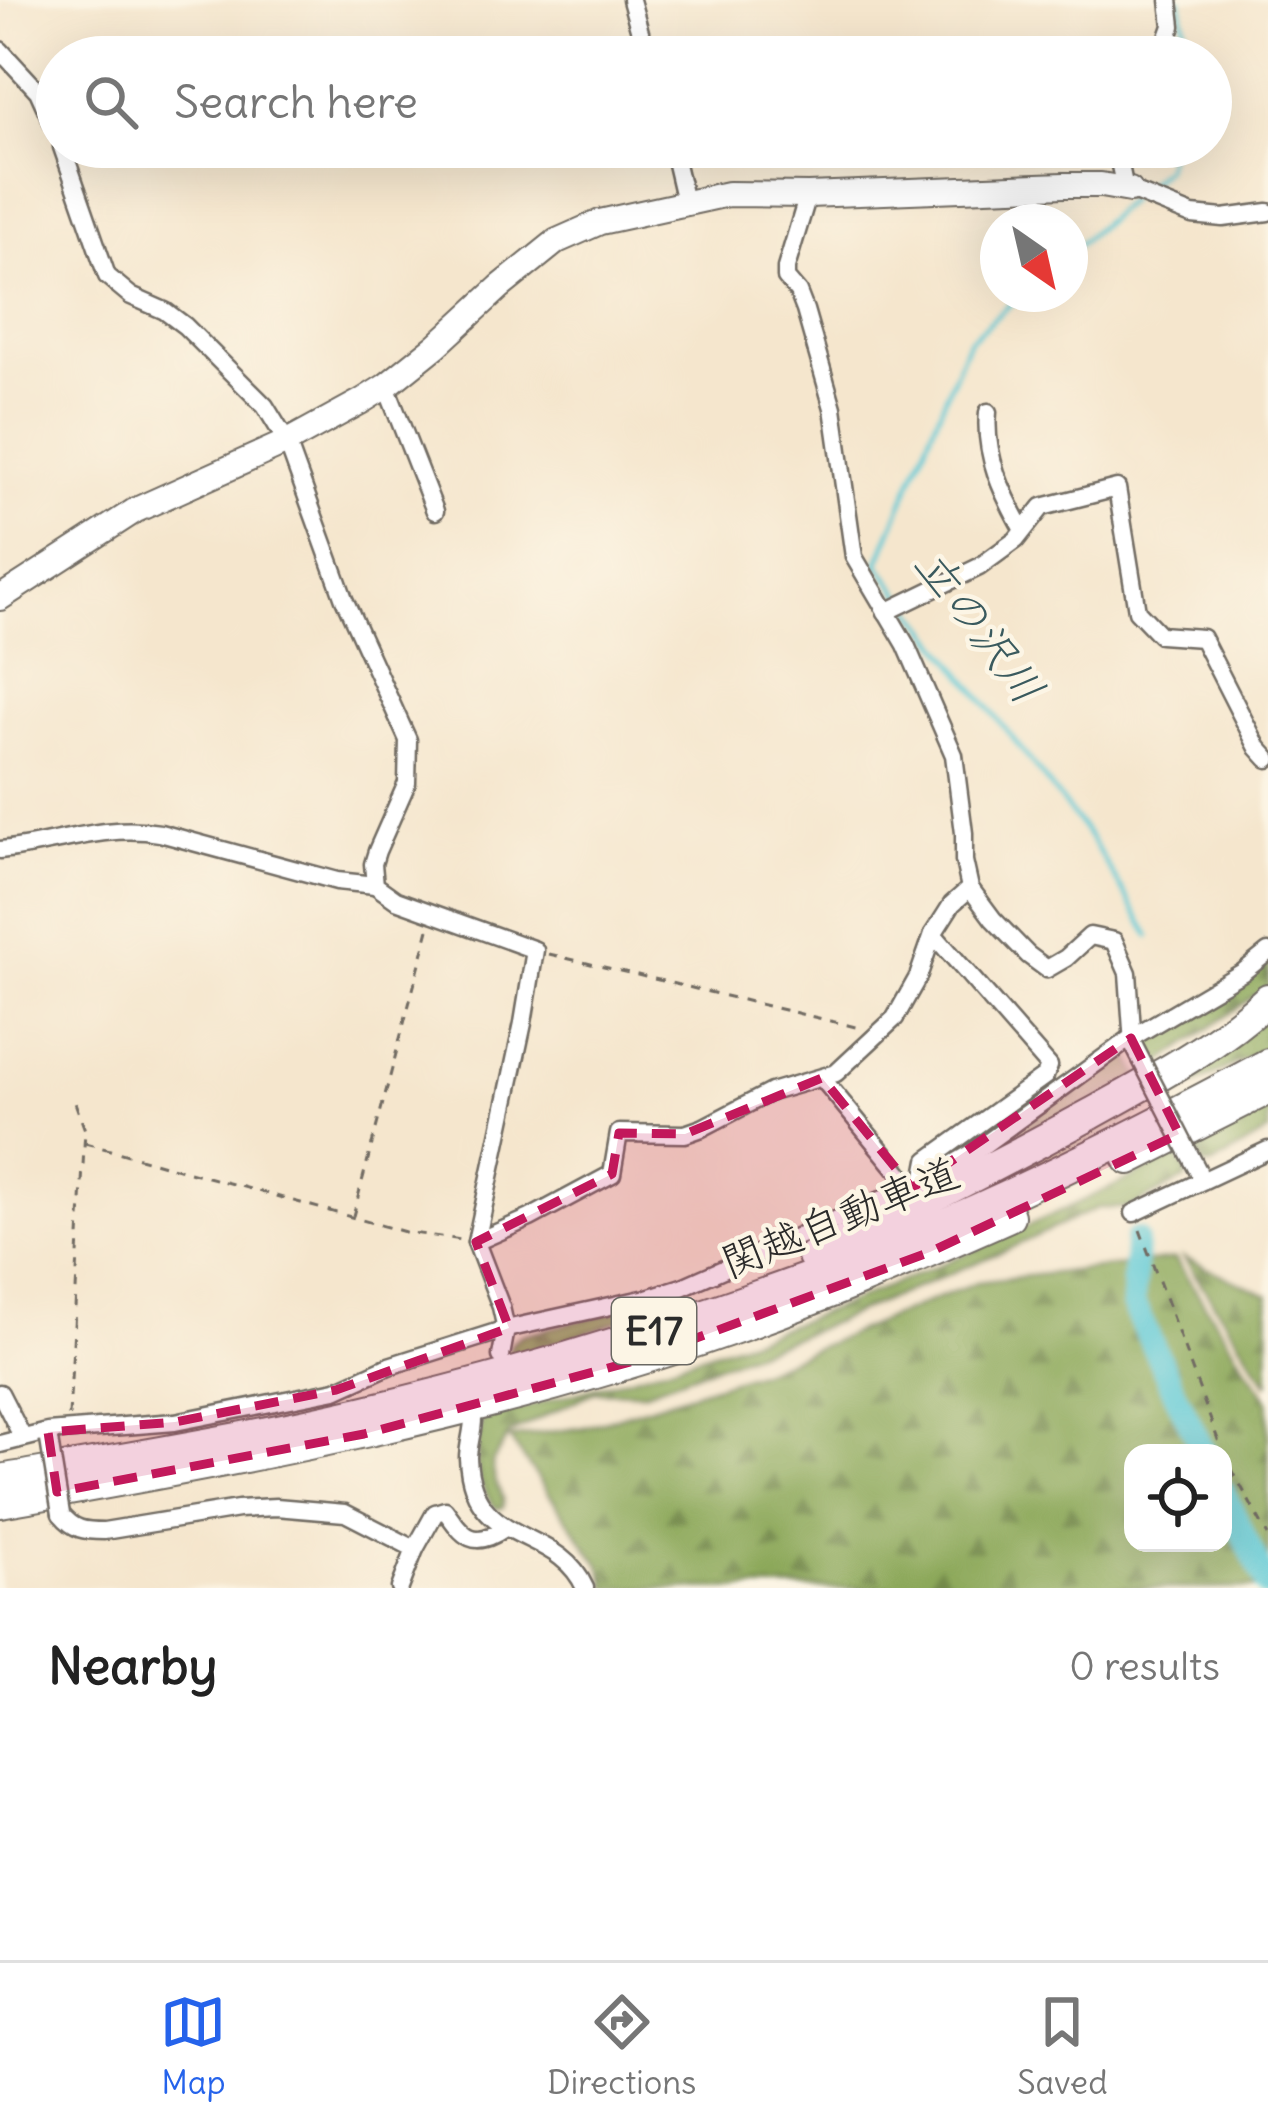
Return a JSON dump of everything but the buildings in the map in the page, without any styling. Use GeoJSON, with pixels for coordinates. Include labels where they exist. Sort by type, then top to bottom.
{"type":"FeatureCollection","features":[{"type":"Feature","properties":{"kind":"highway"},"geometry":{"type":"LineString","coordinates":[[546,1364],[746,1286],[944,1192],[1169,1070],[1231,1030],[1268,999]]}},
{"type":"Feature","properties":{"kind":"highway","name":"関越自動車道"},"geometry":{"type":"LineString","coordinates":[[0,1480],[360,1412],[546,1364],[681,1322],[814,1276],[1022,1188],[1268,1064]]}},
{"type":"Feature","properties":{"kind":"highway","name":"関越自動車道"},"geometry":{"type":"LineString","coordinates":[[0,1502],[364,1434],[548,1387],[729,1330],[1037,1204],[1268,1089]]}},
{"type":"Feature","properties":{"kind":"street"},"geometry":{"type":"LineString","coordinates":[[631,0],[641,36]]}},
{"type":"Feature","properties":{"kind":"street"},"geometry":{"type":"LineString","coordinates":[[1168,36],[1169,0]]}},
{"type":"Feature","properties":{"kind":"street"},"geometry":{"type":"LineString","coordinates":[[0,50],[36,89]]}},
{"type":"Feature","properties":{"kind":"street"},"geometry":{"type":"LineString","coordinates":[[69,168],[107,276],[131,296],[165,310],[185,326],[265,406],[287,442],[344,598],[408,740],[407,783],[376,851],[375,885]]}},
{"type":"Feature","properties":{"kind":"street"},"geometry":{"type":"LineString","coordinates":[[677,168],[685,202]]}},
{"type":"Feature","properties":{"kind":"street"},"geometry":{"type":"LineString","coordinates":[[1122,168],[1128,189]]}},
{"type":"Feature","properties":{"kind":"street"},"geometry":{"type":"LineString","coordinates":[[0,598],[136,510],[287,442],[386,386],[557,241],[600,222],[728,194],[1064,185],[1128,189],[1192,215],[1223,218],[1268,212]]}},
{"type":"Feature","properties":{"kind":"street"},"geometry":{"type":"LineString","coordinates":[[808,195],[786,278],[805,310],[833,408],[854,557],[906,645],[954,754],[970,889],[1028,956],[1047,969],[1090,936],[1114,941],[1128,974],[1132,1042],[1202,1174]]}},
{"type":"Feature","properties":{"kind":"street"},"geometry":{"type":"LineString","coordinates":[[386,386],[435,512]]}},
{"type":"Feature","properties":{"kind":"street"},"geometry":{"type":"LineString","coordinates":[[988,412],[986,435],[1001,491],[1023,530]]}},
{"type":"Feature","properties":{"kind":"street"},"geometry":{"type":"LineString","coordinates":[[886,612],[979,567],[1016,540],[1042,507],[1117,488],[1137,611],[1160,635],[1202,638],[1268,759]]}},
{"type":"Feature","properties":{"kind":"street"},"geometry":{"type":"LineString","coordinates":[[0,850],[104,831],[160,832],[338,881],[375,885],[396,899],[535,950],[476,1242],[506,1329],[501,1356]]}},
{"type":"Feature","properties":{"kind":"street"},"geometry":{"type":"LineString","coordinates":[[476,1242],[612,1174],[619,1133],[685,1134],[771,1092],[836,1073],[895,1018],[933,934],[952,904],[970,889]]}},
{"type":"Feature","properties":{"kind":"street"},"geometry":{"type":"LineString","coordinates":[[918,1185],[928,1160],[1045,1076],[1049,1066],[933,934]]}},
{"type":"Feature","properties":{"kind":"street"},"geometry":{"type":"LineString","coordinates":[[0,1444],[68,1430],[175,1422],[336,1390],[389,1366],[506,1329],[682,1287],[918,1185],[974,1153],[1268,952]]}},
{"type":"Feature","properties":{"kind":"street"},"geometry":{"type":"LineString","coordinates":[[822,1078],[918,1185]]}},
{"type":"Feature","properties":{"kind":"street"},"geometry":{"type":"LineString","coordinates":[[1134,1213],[1202,1174],[1268,1150]]}},
{"type":"Feature","properties":{"kind":"street"},"geometry":{"type":"LineString","coordinates":[[0,1393],[23,1438]]}},
{"type":"Feature","properties":{"kind":"street"},"geometry":{"type":"LineString","coordinates":[[473,1419],[468,1454],[478,1501],[505,1528],[566,1560],[585,1588]]}},
{"type":"Feature","properties":{"kind":"street"},"geometry":{"type":"LineString","coordinates":[[48,1436],[61,1514],[74,1527],[87,1531],[277,1507],[345,1514],[416,1549]]}},
{"type":"Feature","properties":{"kind":"street"},"geometry":{"type":"LineString","coordinates":[[400,1588],[440,1510],[476,1540],[505,1528]]}},
{"type":"Feature","properties":{"kind":"path"},"geometry":{"type":"LineString","coordinates":[[352,1217],[433,913]]}},
{"type":"Feature","properties":{"kind":"path"},"geometry":{"type":"LineString","coordinates":[[535,950],[865,1029],[870,1043]]}},
{"type":"Feature","properties":{"kind":"path"},"geometry":{"type":"LineString","coordinates":[[68,1430],[86,1130],[73,1097]]}},
{"type":"Feature","properties":{"kind":"path"},"geometry":{"type":"LineString","coordinates":[[85,1143],[405,1232],[476,1242]]}},
{"type":"Feature","properties":{"kind":"path"},"geometry":{"type":"LineString","coordinates":[[1134,1213],[1220,1444]]}},
{"type":"Feature","properties":{"kind":"path"},"geometry":{"type":"LineString","coordinates":[[1232,1470],[1268,1536]]}},
{"type":"Feature","properties":{"kind":"highlighted area"},"geometry":{"type":"Polygon","coordinates":[[[1131,1038],[1179,1134],[930,1252],[634,1361],[364,1434],[57,1492],[48,1432],[175,1422],[336,1390],[509,1328],[476,1242],[612,1174],[619,1133],[685,1134],[822,1078],[912,1188],[1131,1038]]]}},
{"type":"Feature","properties":{"kind":"green space"},"geometry":{"type":"Polygon","coordinates":[[[1268,960],[1268,986],[1156,1066],[1140,1042],[1268,960]]]}},
{"type":"Feature","properties":{"kind":"green space"},"geometry":{"type":"Polygon","coordinates":[[[1268,1016],[1268,1047],[1169,1098],[1163,1087],[1268,1016]]]}},
{"type":"Feature","properties":{"kind":"green space"},"geometry":{"type":"Polygon","coordinates":[[[1126,1052],[1139,1076],[963,1166],[1126,1052]]]}},
{"type":"Feature","properties":{"kind":"green space"},"geometry":{"type":"Polygon","coordinates":[[[1147,1094],[1154,1106],[1046,1163],[895,1227],[1147,1094]]]}},
{"type":"Feature","properties":{"kind":"green space"},"geometry":{"type":"Polygon","coordinates":[[[1268,1107],[1268,1132],[1205,1166],[1193,1147],[1268,1107]]]}},
{"type":"Feature","properties":{"kind":"green space"},"geometry":{"type":"Polygon","coordinates":[[[1177,1156],[1185,1179],[1129,1208],[1098,1208],[812,1331],[643,1392],[595,1391],[509,1434],[492,1463],[503,1507],[497,1509],[482,1487],[477,1456],[482,1419],[609,1384],[816,1315],[998,1239],[1177,1156]]]}},
{"type":"Feature","properties":{"kind":"green space"},"geometry":{"type":"Polygon","coordinates":[[[1184,1258],[1268,1295],[1268,1384],[1184,1258]]]}},
{"type":"Feature","properties":{"kind":"green space"},"geometry":{"type":"Polygon","coordinates":[[[1175,1259],[1268,1400],[1268,1588],[607,1588],[600,1565],[509,1438],[585,1427],[758,1372],[977,1282],[1175,1259]]]}},
{"type":"Feature","properties":{"kind":"green space"},"geometry":{"type":"Polygon","coordinates":[[[685,1294],[507,1358],[512,1342],[522,1335],[685,1294]]]}},
{"type":"Feature","properties":{"kind":"waterway","name":"立の沢川"},"geometry":{"type":"LineString","coordinates":[[1180,0],[1186,36]]}},
{"type":"Feature","properties":{"kind":"waterway","name":"立の沢川"},"geometry":{"type":"LineString","coordinates":[[1142,189],[1165,168]]}},
{"type":"Feature","properties":{"kind":"waterway","name":"立の沢川"},"geometry":{"type":"LineString","coordinates":[[1088,236],[1129,200]]}},
{"type":"Feature","properties":{"kind":"waterway","name":"立の沢川"},"geometry":{"type":"LineString","coordinates":[[903,597],[878,564],[968,341],[1001,312]]}},
{"type":"Feature","properties":{"kind":"waterway","name":"立の沢川"},"geometry":{"type":"LineString","coordinates":[[910,606],[1091,839],[1150,936]]}},
{"type":"Feature","properties":{"kind":"waterway","name":"立の沢川"},"geometry":{"type":"LineString","coordinates":[[1136,1240],[1133,1304],[1200,1444]]}},
{"type":"Feature","properties":{"kind":"waterway","name":"立の沢川"},"geometry":{"type":"LineString","coordinates":[[1232,1511],[1268,1586]]}}]}
